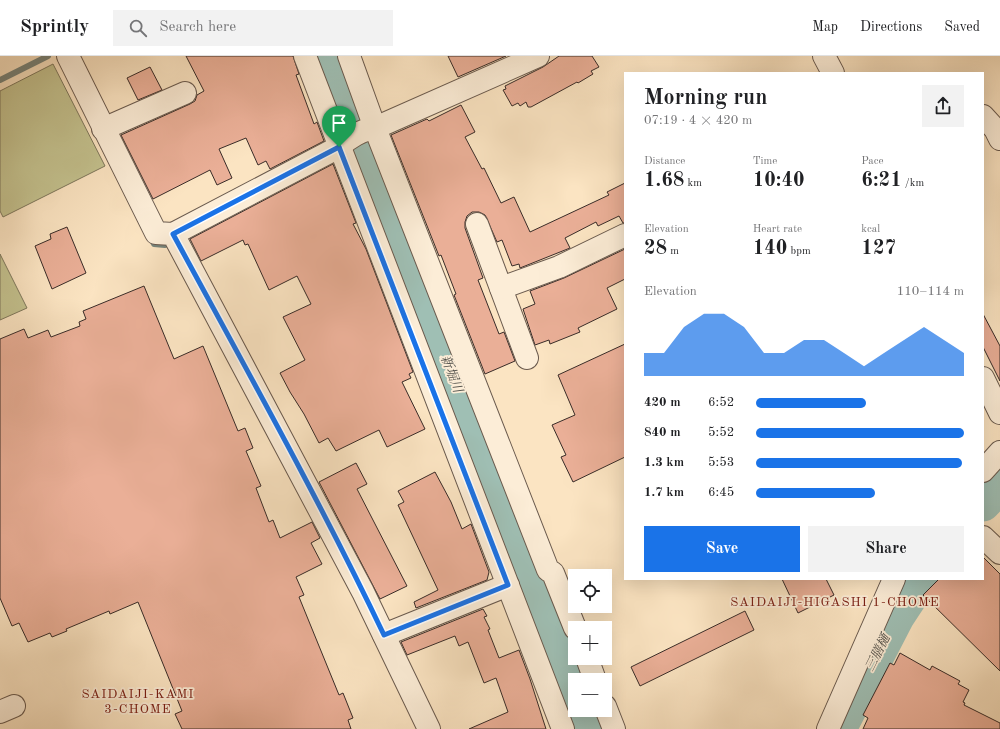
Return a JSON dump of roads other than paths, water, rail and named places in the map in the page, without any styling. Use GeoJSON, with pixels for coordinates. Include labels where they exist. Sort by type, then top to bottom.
{"type":"FeatureCollection","features":[{"type":"Feature","properties":{"kind":"street"},"geometry":{"type":"LineString","coordinates":[[68,56],[156,233],[173,234],[372,128],[538,56]]}},
{"type":"Feature","properties":{"kind":"street"},"geometry":{"type":"LineString","coordinates":[[305,56],[341,144],[563,729]]}},
{"type":"Feature","properties":{"kind":"street"},"geometry":{"type":"LineString","coordinates":[[348,56],[372,128],[548,570],[553,573],[572,621]]}},
{"type":"Feature","properties":{"kind":"street"},"geometry":{"type":"LineString","coordinates":[[824,56],[832,72]]}},
{"type":"Feature","properties":{"kind":"street"},"geometry":{"type":"LineString","coordinates":[[103,129],[185,93]]}},
{"type":"Feature","properties":{"kind":"street"},"geometry":{"type":"LineString","coordinates":[[477,224],[527,358]]}},
{"type":"Feature","properties":{"kind":"street"},"geometry":{"type":"LineString","coordinates":[[173,234],[277,427],[363,592],[429,729]]}},
{"type":"Feature","properties":{"kind":"street"},"geometry":{"type":"LineString","coordinates":[[501,288],[559,267],[624,235]]}},
{"type":"Feature","properties":{"kind":"street"},"geometry":{"type":"LineString","coordinates":[[984,380],[1000,413]]}},
{"type":"Feature","properties":{"kind":"street"},"geometry":{"type":"LineString","coordinates":[[984,470],[1000,452]]}},
{"type":"Feature","properties":{"kind":"street"},"geometry":{"type":"LineString","coordinates":[[984,538],[1000,554]]}},
{"type":"Feature","properties":{"kind":"street"},"geometry":{"type":"LineString","coordinates":[[828,729],[894,580]]}},
{"type":"Feature","properties":{"kind":"street"},"geometry":{"type":"LineString","coordinates":[[384,635],[508,585]]}},
{"type":"Feature","properties":{"kind":"street"},"geometry":{"type":"LineString","coordinates":[[609,717],[614,729]]}},
{"type":"Feature","properties":{"kind":"waterway"},"geometry":{"type":"LineString","coordinates":[[0,80],[48,56]]}},
{"type":"Feature","properties":{"kind":"waterway","name":"新堀川"},"geometry":{"type":"LineString","coordinates":[[327,56],[568,673]]}},
{"type":"Feature","properties":{"kind":"waterway"},"geometry":{"type":"LineString","coordinates":[[351,150],[361,145]]}},
{"type":"Feature","properties":{"kind":"waterway"},"geometry":{"type":"LineString","coordinates":[[150,236],[154,244],[165,245]]}},
{"type":"Feature","properties":{"kind":"waterway","name":"三膳樋"},"geometry":{"type":"LineString","coordinates":[[984,503],[1000,486]]}},
{"type":"Feature","properties":{"kind":"waterway","name":"三膳樋"},"geometry":{"type":"LineString","coordinates":[[839,729],[897,617],[921,580]]}},
{"type":"Feature","properties":{"kind":"waterway","name":"新堀川"},"geometry":{"type":"LineString","coordinates":[[585,717],[590,729]]}},
{"type":"Feature","properties":{"kind":"district","name":"SAIDAIJI-HIGASHI 1-CHOME"},"geometry":{"type":"Point","coordinates":[835,602]}},
{"type":"Feature","properties":{"kind":"district","name":"SAIDAIJI-KAMI 3-CHOME"},"geometry":{"type":"Point","coordinates":[138,702]}}]}
